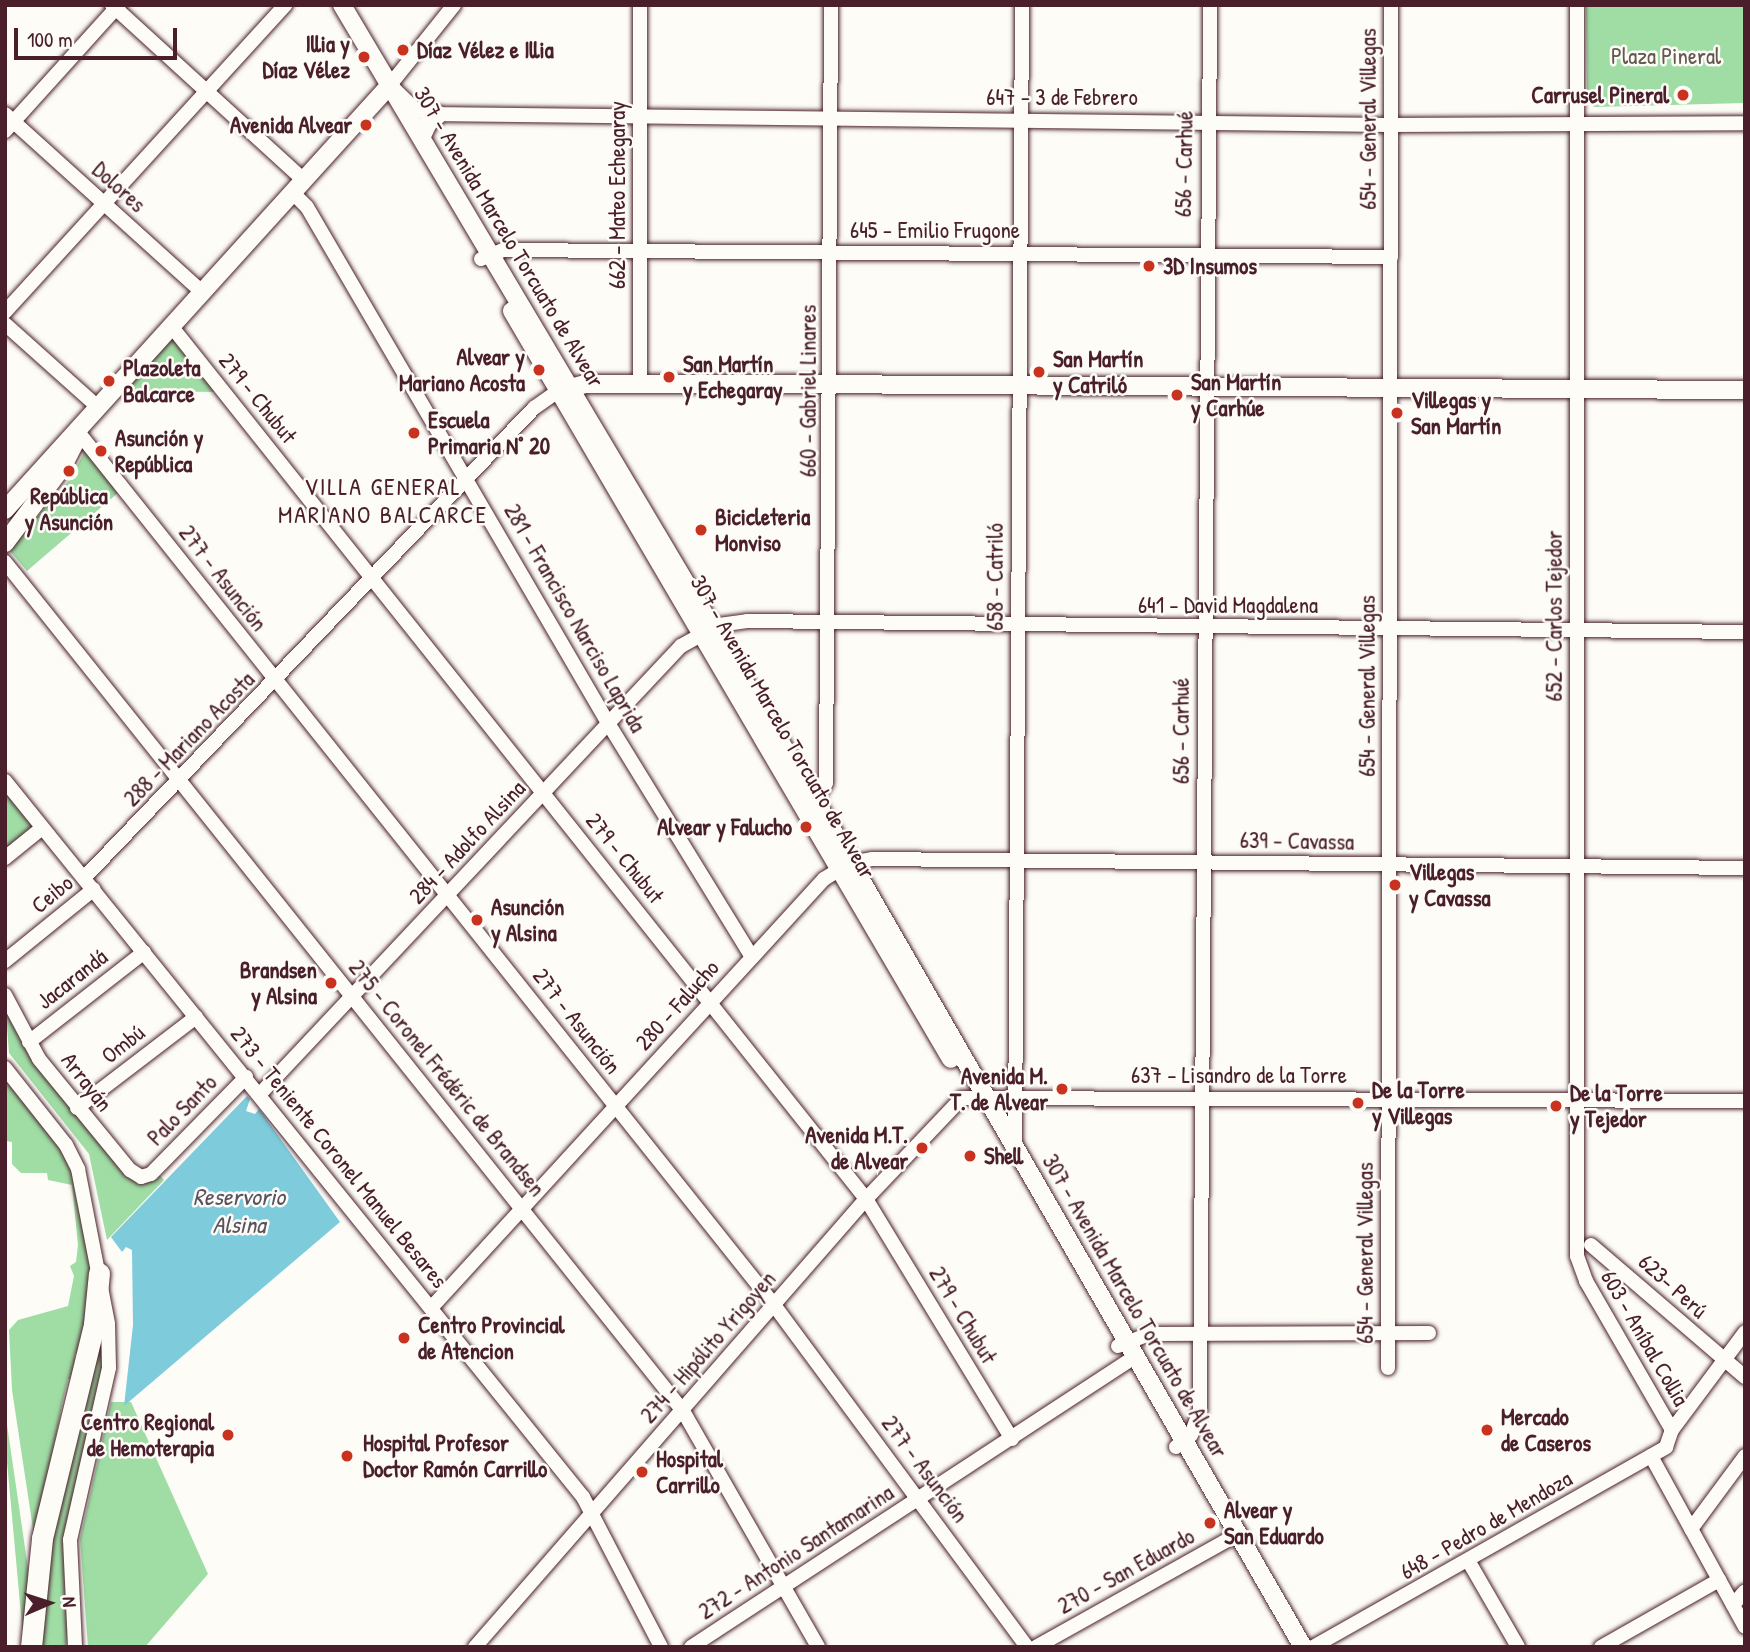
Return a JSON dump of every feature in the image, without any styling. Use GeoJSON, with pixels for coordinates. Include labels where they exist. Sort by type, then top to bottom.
{"type":"FeatureCollection","features":[{"type":"Feature","properties":{"kind":"highway"},"geometry":{"type":"LineString","coordinates":[[31,1647],[42,1538],[94,1324],[99,1273]]}},
{"type":"Feature","properties":{"kind":"main road"},"geometry":{"type":"LineString","coordinates":[[6,507],[79,433],[390,85],[342,5]]}},
{"type":"Feature","properties":{"kind":"main road","name":"307 - Avenida Marcelo Torcuato de Alvear"},"geometry":{"type":"LineString","coordinates":[[390,85],[422,136],[486,256]]}},
{"type":"Feature","properties":{"kind":"main road","name":"307 - Avenida Marcelo Torcuato de Alvear"},"geometry":{"type":"LineString","coordinates":[[390,85],[404,124],[486,256],[811,806],[1128,1351]]}},
{"type":"Feature","properties":{"kind":"main road"},"geometry":{"type":"LineString","coordinates":[[422,136],[428,122],[438,116]]}},
{"type":"Feature","properties":{"kind":"main road"},"geometry":{"type":"LineString","coordinates":[[564,389],[640,385],[832,384],[1745,390]]}},
{"type":"Feature","properties":{"kind":"main road"},"geometry":{"type":"LineString","coordinates":[[5,543],[63,466],[79,433]]}},
{"type":"Feature","properties":{"kind":"main road","name":"307 - Avenida Marcelo Torcuato de Alvear"},"geometry":{"type":"LineString","coordinates":[[978,1095],[1015,1148],[1234,1537],[1291,1647]]}},
{"type":"Feature","properties":{"kind":"main road","name":"307 - Avenida Marcelo Torcuato de Alvear"},"geometry":{"type":"LineString","coordinates":[[1234,1537],[1303,1647]]}},
{"type":"Feature","properties":{"kind":"street"},"geometry":{"type":"LineString","coordinates":[[5,312],[285,5]]}},
{"type":"Feature","properties":{"kind":"street"},"geometry":{"type":"LineString","coordinates":[[390,85],[454,5]]}},
{"type":"Feature","properties":{"kind":"street","name":"662 - Mateo Echegaray"},"geometry":{"type":"LineString","coordinates":[[640,5],[640,385]]}},
{"type":"Feature","properties":{"kind":"street","name":"660 - Gabriel Linares"},"geometry":{"type":"LineString","coordinates":[[811,806],[826,783],[832,384],[831,5]]}},
{"type":"Feature","properties":{"kind":"street","name":"658 - Catriló"},"geometry":{"type":"LineString","coordinates":[[1015,1148],[1022,5]]}},
{"type":"Feature","properties":{"kind":"street","name":"656 - Carhué"},"geometry":{"type":"LineString","coordinates":[[1181,1444],[1199,1419],[1201,1334],[1205,254],[1210,5]]}},
{"type":"Feature","properties":{"kind":"street","name":"654 - General Villegas"},"geometry":{"type":"LineString","coordinates":[[1388,1368],[1391,5]]}},
{"type":"Feature","properties":{"kind":"street","name":"652 - Carlos Tejedor"},"geometry":{"type":"LineString","coordinates":[[1576,1228],[1577,5]]}},
{"type":"Feature","properties":{"kind":"street"},"geometry":{"type":"LineString","coordinates":[[8,122],[116,6]]}},
{"type":"Feature","properties":{"kind":"street","name":"281 - Francisco Narciso Laprida"},"geometry":{"type":"LineString","coordinates":[[116,6],[207,91],[300,188],[314,219],[608,723],[752,957]]}},
{"type":"Feature","properties":{"kind":"street","name":"647 - 3 de Febrero"},"geometry":{"type":"LineString","coordinates":[[390,85],[415,110],[438,116],[1207,121],[1389,125],[1745,123]]}},
{"type":"Feature","properties":{"kind":"street","name":"Dolores"},"geometry":{"type":"LineString","coordinates":[[8,122],[203,293]]}},
{"type":"Feature","properties":{"kind":"street","name":"645 - Emilio Frugone"},"geometry":{"type":"LineString","coordinates":[[486,256],[503,250],[1391,257]]}},
{"type":"Feature","properties":{"kind":"street"},"geometry":{"type":"LineString","coordinates":[[5,324],[99,408]]}},
{"type":"Feature","properties":{"kind":"street","name":"279 - Chubut"},"geometry":{"type":"LineString","coordinates":[[172,327],[866,1199],[1012,1439]]}},
{"type":"Feature","properties":{"kind":"street","name":"288 - Mariano Acosta"},"geometry":{"type":"LineString","coordinates":[[85,877],[469,481],[534,408],[564,389]]}},
{"type":"Feature","properties":{"kind":"street","name":"277 - Asunción"},"geometry":{"type":"LineString","coordinates":[[79,433],[774,1305],[1027,1647]]}},
{"type":"Feature","properties":{"kind":"street"},"geometry":{"type":"LineString","coordinates":[[6,507],[23,522]]}},
{"type":"Feature","properties":{"kind":"street","name":"275 - Coronel Frédéric de Brandsen"},"geometry":{"type":"LineString","coordinates":[[5,562],[683,1411],[786,1586],[818,1647]]}},
{"type":"Feature","properties":{"kind":"street","name":"641 - David Magdalena"},"geometry":{"type":"LineString","coordinates":[[707,630],[747,621],[1204,629],[1745,632]]}},
{"type":"Feature","properties":{"kind":"street","name":"284 - Adolfo Alsina"},"geometry":{"type":"LineString","coordinates":[[260,1094],[681,646],[707,630]]}},
{"type":"Feature","properties":{"kind":"street","name":"273 - Teniente Coronel Manuel Besares"},"geometry":{"type":"LineString","coordinates":[[5,781],[260,1094],[592,1514],[661,1647]]}},
{"type":"Feature","properties":{"kind":"street"},"geometry":{"type":"LineString","coordinates":[[5,858],[43,828]]}},
{"type":"Feature","properties":{"kind":"street","name":"639 - Cavassa"},"geometry":{"type":"LineString","coordinates":[[844,866],[872,859],[1745,868]]}},
{"type":"Feature","properties":{"kind":"street","name":"280 - Falucho"},"geometry":{"type":"LineString","coordinates":[[431,1308],[709,1001],[844,866]]}},
{"type":"Feature","properties":{"kind":"street","name":"Ceibo"},"geometry":{"type":"LineString","coordinates":[[5,961],[94,890]]}},
{"type":"Feature","properties":{"kind":"street","name":"Jacarandá"},"geometry":{"type":"LineString","coordinates":[[29,1042],[144,952]]}},
{"type":"Feature","properties":{"kind":"street","name":"Arrayán"},"geometry":{"type":"LineString","coordinates":[[5,995],[29,1042],[77,1108],[130,1171],[141,1177],[151,1174]]}},
{"type":"Feature","properties":{"kind":"street","name":"Ombú"},"geometry":{"type":"LineString","coordinates":[[77,1108],[196,1017]]}},
{"type":"Feature","properties":{"kind":"street"},"geometry":{"type":"LineString","coordinates":[[5,1068],[72,1157],[83,1183],[111,1349],[70,1540],[75,1647]]}},
{"type":"Feature","properties":{"kind":"street","name":"Palo Santo"},"geometry":{"type":"LineString","coordinates":[[151,1174],[246,1077]]}},
{"type":"Feature","properties":{"kind":"street","name":"637 - Lisandro de la Torre"},"geometry":{"type":"LineString","coordinates":[[978,1095],[1576,1102],[1745,1101]]}},
{"type":"Feature","properties":{"kind":"street","name":"274 - Hipólito Yrigoyen"},"geometry":{"type":"LineString","coordinates":[[475,1647],[866,1199],[955,1102],[978,1095]]}},
{"type":"Feature","properties":{"kind":"street","name":"603 - Aníbal Collia"},"geometry":{"type":"LineString","coordinates":[[1576,1228],[1579,1269],[1672,1430]]}},
{"type":"Feature","properties":{"kind":"street","name":"623- Perú"},"geometry":{"type":"LineString","coordinates":[[1591,1245],[1723,1362],[1745,1377]]}},
{"type":"Feature","properties":{"kind":"street","name":"648 - Pedro de Mendoza"},"geometry":{"type":"LineString","coordinates":[[1313,1647],[1469,1562],[1666,1447],[1672,1430],[1745,1332]]}},
{"type":"Feature","properties":{"kind":"street"},"geometry":{"type":"LineString","coordinates":[[1128,1351],[1149,1334],[1429,1333]]}},
{"type":"Feature","properties":{"kind":"street","name":"272 - Antonio Santamarina"},"geometry":{"type":"LineString","coordinates":[[691,1647],[1012,1439],[1128,1351]]}},
{"type":"Feature","properties":{"kind":"street"},"geometry":{"type":"LineString","coordinates":[[1651,1456],[1745,1627]]}},
{"type":"Feature","properties":{"kind":"street"},"geometry":{"type":"LineString","coordinates":[[1691,1529],[1745,1456]]}},
{"type":"Feature","properties":{"kind":"street","name":"270 - San Eduardo"},"geometry":{"type":"LineString","coordinates":[[1036,1647],[1234,1537]]}},
{"type":"Feature","properties":{"kind":"street"},"geometry":{"type":"LineString","coordinates":[[1469,1562],[1518,1647]]}},
{"type":"Feature","properties":{"kind":"street"},"geometry":{"type":"LineString","coordinates":[[1601,1647],[1719,1580]]}},
{"type":"Feature","properties":{"kind":"street"},"geometry":{"type":"LineString","coordinates":[[1733,1605],[1745,1591]]}},
{"type":"Feature","properties":{"kind":"green space","name":"Plaza Pineral"},"geometry":{"type":"Polygon","coordinates":[[[1586,5],[1745,5],[1745,103],[1594,107],[1587,101],[1586,5]]]}},
{"type":"Feature","properties":{"kind":"green space"},"geometry":{"type":"Polygon","coordinates":[[[173,335],[218,392],[125,391],[173,335]]]}},
{"type":"Feature","properties":{"kind":"green space"},"geometry":{"type":"Polygon","coordinates":[[[85,451],[119,492],[27,571],[9,550],[70,479],[85,451]]]}},
{"type":"Feature","properties":{"kind":"green space"},"geometry":{"type":"Polygon","coordinates":[[[5,781],[42,828],[5,857],[5,781]]]}},
{"type":"Feature","properties":{"kind":"green space"},"geometry":{"type":"Polygon","coordinates":[[[5,1001],[128,1172],[158,1173],[164,1180],[107,1240],[89,1154],[9,1053],[5,1001]]]}},
{"type":"Feature","properties":{"kind":"green space"},"geometry":{"type":"Polygon","coordinates":[[[5,1076],[59,1145],[76,1183],[93,1269],[83,1349],[75,1354],[74,1380],[68,1379],[35,1542],[12,1390],[9,1330],[18,1320],[68,1306],[74,1276],[70,1266],[76,1262],[78,1245],[72,1185],[48,1180],[47,1173],[21,1173],[12,1164],[12,1142],[5,1141],[5,1076]]]}},
{"type":"Feature","properties":{"kind":"green space"},"geometry":{"type":"Polygon","coordinates":[[[101,1317],[105,1360],[78,1478],[66,1647],[36,1647],[46,1537],[101,1317]]]}},
{"type":"Feature","properties":{"kind":"green space"},"geometry":{"type":"Polygon","coordinates":[[[111,1402],[131,1402],[208,1574],[145,1647],[88,1647],[80,1539],[111,1402]]]}},
{"type":"Feature","properties":{"kind":"green space"},"geometry":{"type":"Polygon","coordinates":[[[5,1411],[29,1575],[24,1647],[5,1440],[5,1411]]]}},
{"type":"Feature","properties":{"kind":"water","name":"Reservorio Alsina"},"geometry":{"type":"Polygon","coordinates":[[[247,1096],[250,1099],[246,1111],[255,1114],[259,1109],[340,1222],[124,1406],[133,1325],[132,1250],[126,1247],[122,1252],[111,1237],[247,1096]]]}},
{"type":"Feature","properties":{"kind":"place","name":"Díaz Vélez e Illia"},"geometry":{"type":"Point","coordinates":[403,50]}},
{"type":"Feature","properties":{"kind":"place","name":"Illia y Díaz Vélez"},"geometry":{"type":"Point","coordinates":[364,57]}},
{"type":"Feature","properties":{"kind":"place","name":"Carrusel Pineral"},"geometry":{"type":"Point","coordinates":[1683,95]}},
{"type":"Feature","properties":{"kind":"place","name":"Avenida Alvear"},"geometry":{"type":"Point","coordinates":[366,125]}},
{"type":"Feature","properties":{"kind":"place","name":"3D Insumos"},"geometry":{"type":"Point","coordinates":[1149,266]}},
{"type":"Feature","properties":{"kind":"place","name":"Alvear y Mariano Acosta"},"geometry":{"type":"Point","coordinates":[539,370]}},
{"type":"Feature","properties":{"kind":"place","name":"San Martín y Catriló"},"geometry":{"type":"Point","coordinates":[1039,372]}},
{"type":"Feature","properties":{"kind":"place","name":"San Martín y Echegaray"},"geometry":{"type":"Point","coordinates":[669,377]}},
{"type":"Feature","properties":{"kind":"place","name":"Plazoleta Balcarce"},"geometry":{"type":"Point","coordinates":[109,381]}},
{"type":"Feature","properties":{"kind":"place","name":"San Martín y Carhúe"},"geometry":{"type":"Point","coordinates":[1177,395]}},
{"type":"Feature","properties":{"kind":"place","name":"Villegas y San Martín"},"geometry":{"type":"Point","coordinates":[1397,413]}},
{"type":"Feature","properties":{"kind":"place","name":"Escuela Primaria N° 20"},"geometry":{"type":"Point","coordinates":[414,433]}},
{"type":"Feature","properties":{"kind":"place","name":"Asunción y República"},"geometry":{"type":"Point","coordinates":[101,451]}},
{"type":"Feature","properties":{"kind":"place","name":"República y Asunción"},"geometry":{"type":"Point","coordinates":[69,471]}},
{"type":"Feature","properties":{"kind":"place","name":"Bicicleteria Monviso"},"geometry":{"type":"Point","coordinates":[701,530]}},
{"type":"Feature","properties":{"kind":"place","name":"Alvear y Falucho"},"geometry":{"type":"Point","coordinates":[806,827]}},
{"type":"Feature","properties":{"kind":"place","name":"Villegas y Cavassa"},"geometry":{"type":"Point","coordinates":[1395,885]}},
{"type":"Feature","properties":{"kind":"place","name":"Asunción y Alsina"},"geometry":{"type":"Point","coordinates":[477,920]}},
{"type":"Feature","properties":{"kind":"place","name":"Brandsen y Alsina"},"geometry":{"type":"Point","coordinates":[331,983]}},
{"type":"Feature","properties":{"kind":"place","name":"Avenida M. T. de Alvear"},"geometry":{"type":"Point","coordinates":[1062,1089]}},
{"type":"Feature","properties":{"kind":"place","name":"De la Torre y Villegas"},"geometry":{"type":"Point","coordinates":[1358,1103]}},
{"type":"Feature","properties":{"kind":"place","name":"De la Torre y Tejedor"},"geometry":{"type":"Point","coordinates":[1556,1106]}},
{"type":"Feature","properties":{"kind":"place","name":"Avenida M.T. de Alvear"},"geometry":{"type":"Point","coordinates":[922,1148]}},
{"type":"Feature","properties":{"kind":"place","name":"Shell"},"geometry":{"type":"Point","coordinates":[970,1156]}},
{"type":"Feature","properties":{"kind":"place","name":"Centro Provincial de Atencion"},"geometry":{"type":"Point","coordinates":[404,1338]}},
{"type":"Feature","properties":{"kind":"place","name":"Mercado de Caseros"},"geometry":{"type":"Point","coordinates":[1487,1430]}},
{"type":"Feature","properties":{"kind":"place","name":"Centro Regional de Hemoterapia"},"geometry":{"type":"Point","coordinates":[228,1435]}},
{"type":"Feature","properties":{"kind":"place","name":"Hospital Profesor Doctor Ramón Carrillo"},"geometry":{"type":"Point","coordinates":[347,1456]}},
{"type":"Feature","properties":{"kind":"place","name":"Hospital Carrillo"},"geometry":{"type":"Point","coordinates":[642,1472]}},
{"type":"Feature","properties":{"kind":"place","name":"Alvear y San Eduardo"},"geometry":{"type":"Point","coordinates":[1210,1523]}},
{"type":"Feature","properties":{"kind":"district","name":"VILLA GENERAL MARIANO BALCARCE"},"geometry":{"type":"Point","coordinates":[383,501]}}]}
